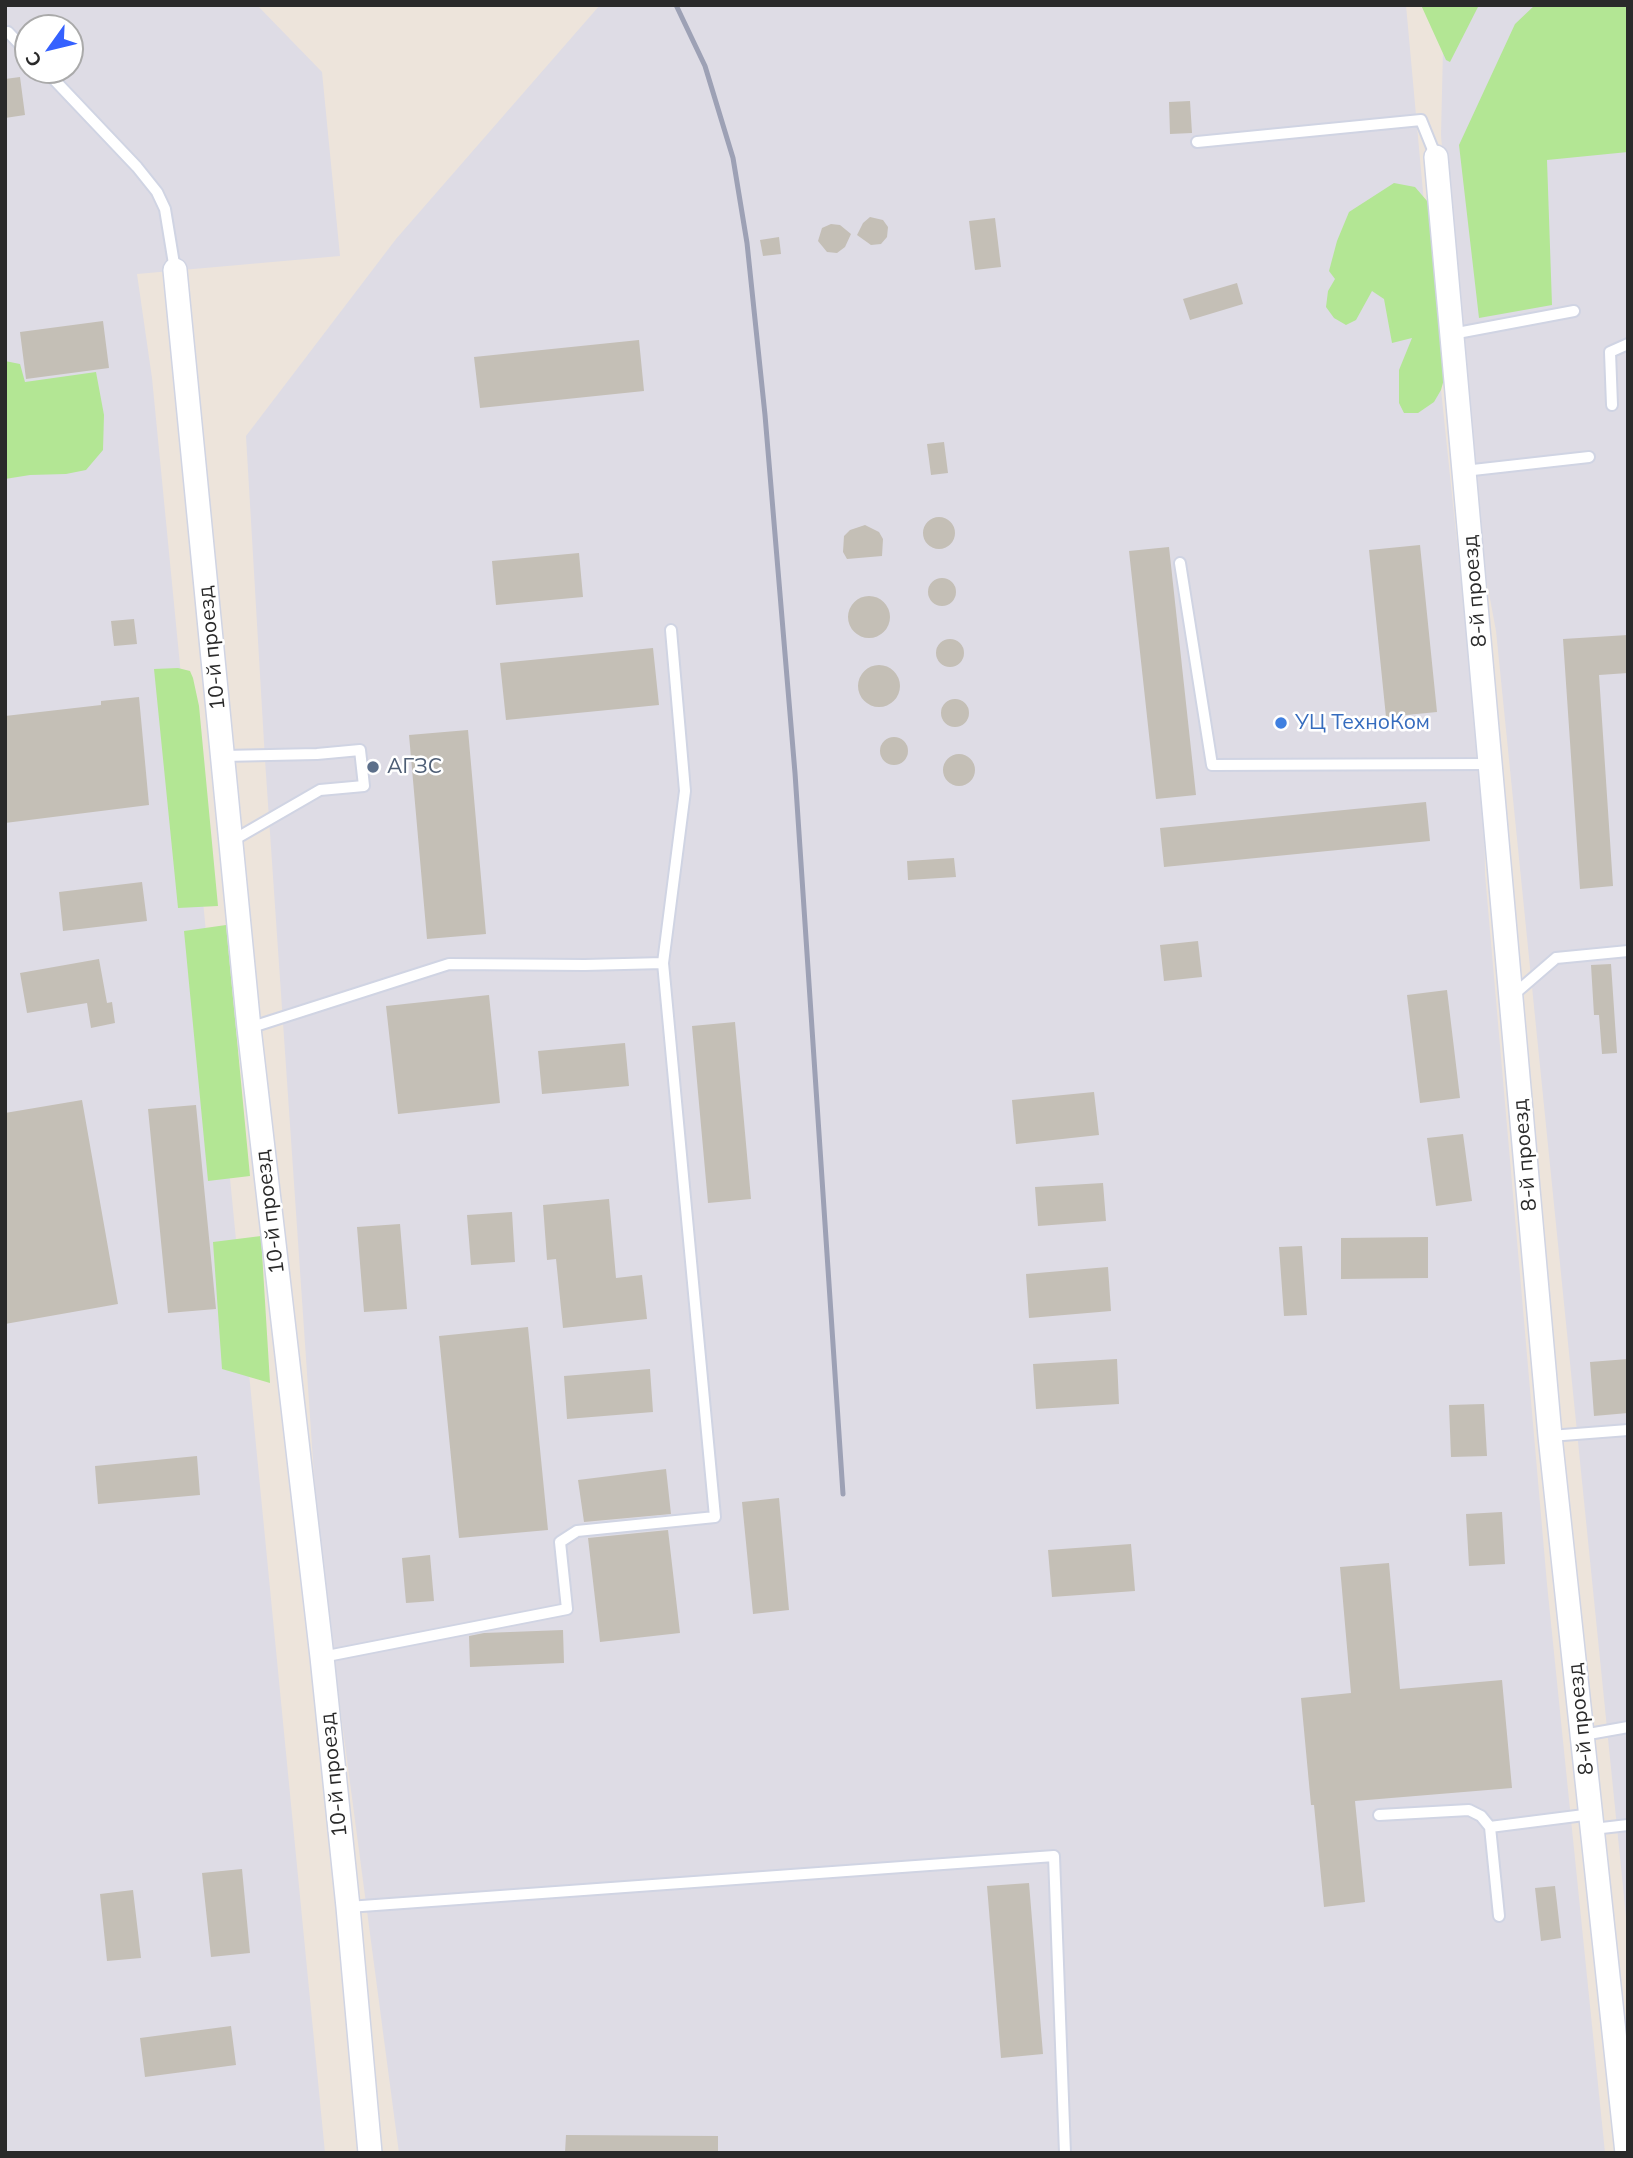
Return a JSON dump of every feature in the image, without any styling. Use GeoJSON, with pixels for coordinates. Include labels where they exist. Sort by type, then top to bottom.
{"type":"FeatureCollection","features":[{"type":"Feature","properties":{"kind":"street","name":"8-й проезд"},"geometry":{"type":"LineString","coordinates":[[1436,157],[1550,1436],[1592,1822],[1622,2057],[1627,2153]]}},
{"type":"Feature","properties":{"kind":"street","name":"10-й проезд"},"geometry":{"type":"LineString","coordinates":[[175,270],[249,1028],[322,1657],[370,2153]]}},
{"type":"Feature","properties":{"kind":"lane"},"geometry":{"type":"LineString","coordinates":[[8,32],[14,38]]}},
{"type":"Feature","properties":{"kind":"lane"},"geometry":{"type":"LineString","coordinates":[[57,84],[158,192],[165,209],[175,270]]}},
{"type":"Feature","properties":{"kind":"lane"},"geometry":{"type":"LineString","coordinates":[[1197,142],[1421,120],[1436,157]]}},
{"type":"Feature","properties":{"kind":"lane"},"geometry":{"type":"LineString","coordinates":[[1452,334],[1574,311]]}},
{"type":"Feature","properties":{"kind":"lane"},"geometry":{"type":"LineString","coordinates":[[1612,405],[1610,352],[1628,344]]}},
{"type":"Feature","properties":{"kind":"lane"},"geometry":{"type":"LineString","coordinates":[[1464,471],[1589,457]]}},
{"type":"Feature","properties":{"kind":"lane"},"geometry":{"type":"LineString","coordinates":[[1180,563],[1212,765],[1491,764]]}},
{"type":"Feature","properties":{"kind":"lane"},"geometry":{"type":"LineString","coordinates":[[322,1657],[567,1609],[560,1542],[577,1531],[715,1517],[663,963],[685,791],[671,629]]}},
{"type":"Feature","properties":{"kind":"lane"},"geometry":{"type":"LineString","coordinates":[[223,757],[360,750],[364,786],[320,790],[230,842]]}},
{"type":"Feature","properties":{"kind":"lane"},"geometry":{"type":"LineString","coordinates":[[1512,996],[1556,958],[1628,951]]}},
{"type":"Feature","properties":{"kind":"lane"},"geometry":{"type":"LineString","coordinates":[[249,1028],[449,964],[663,963]]}},
{"type":"Feature","properties":{"kind":"lane"},"geometry":{"type":"LineString","coordinates":[[1550,1436],[1628,1430]]}},
{"type":"Feature","properties":{"kind":"lane"},"geometry":{"type":"LineString","coordinates":[[1583,1735],[1628,1727]]}},
{"type":"Feature","properties":{"kind":"lane"},"geometry":{"type":"LineString","coordinates":[[1380,1815],[1469,1810],[1481,1816],[1490,1827],[1499,1916]]}},
{"type":"Feature","properties":{"kind":"lane"},"geometry":{"type":"LineString","coordinates":[[1490,1827],[1592,1822],[1628,1825]]}},
{"type":"Feature","properties":{"kind":"lane"},"geometry":{"type":"LineString","coordinates":[[348,1907],[1054,1856],[1065,2153]]}},
{"type":"Feature","properties":{"kind":"shaded area"},"geometry":{"type":"Polygon","coordinates":[[[5,5],[257,5],[322,72],[340,256],[137,274],[152,378],[325,2153],[5,2153],[5,5]]]}},
{"type":"Feature","properties":{"kind":"shaded area"},"geometry":{"type":"Polygon","coordinates":[[[600,5],[1406,5],[1441,390],[1484,800],[1485,874],[1547,1584],[1605,2153],[399,2153],[319,1548],[265,760],[246,436],[396,239],[600,5]]]}},
{"type":"Feature","properties":{"kind":"shaded area"},"geometry":{"type":"Polygon","coordinates":[[[1438,5],[1628,5],[1628,1936],[1496,631],[1472,502],[1441,135],[1443,50],[1438,5]]]}},
{"type":"Feature","properties":{"kind":"green space"},"geometry":{"type":"Polygon","coordinates":[[[1421,5],[1479,5],[1450,62],[1446,60],[1421,5]]]}},
{"type":"Feature","properties":{"kind":"green space"},"geometry":{"type":"Polygon","coordinates":[[[1535,5],[1628,5],[1628,152],[1547,160],[1552,305],[1479,318],[1459,145],[1515,24],[1535,5]]]}},
{"type":"Feature","properties":{"kind":"green space"},"geometry":{"type":"Polygon","coordinates":[[[1394,183],[1415,187],[1434,209],[1447,368],[1441,390],[1434,402],[1418,413],[1404,413],[1399,403],[1399,370],[1412,338],[1392,343],[1384,299],[1372,291],[1356,320],[1346,325],[1334,318],[1326,307],[1328,291],[1335,279],[1329,271],[1349,212],[1394,183]]]}},
{"type":"Feature","properties":{"kind":"green space"},"geometry":{"type":"Polygon","coordinates":[[[5,361],[20,364],[25,382],[96,372],[104,415],[103,450],[86,470],[5,479],[5,361]]]}},
{"type":"Feature","properties":{"kind":"green space"},"geometry":{"type":"Polygon","coordinates":[[[178,668],[190,671],[199,706],[218,906],[178,908],[154,669],[178,668]]]}},
{"type":"Feature","properties":{"kind":"green space"},"geometry":{"type":"Polygon","coordinates":[[[226,925],[250,1176],[208,1181],[184,931],[226,925]]]}},
{"type":"Feature","properties":{"kind":"green space"},"geometry":{"type":"Polygon","coordinates":[[[261,1236],[270,1383],[222,1369],[213,1242],[261,1236]]]}},
{"type":"Feature","properties":{"kind":"building"},"geometry":{"type":"Polygon","coordinates":[[[14,78],[14,84],[21,84],[25,115],[5,118],[5,79],[14,78]]]}},
{"type":"Feature","properties":{"kind":"building"},"geometry":{"type":"Polygon","coordinates":[[[1190,101],[1192,133],[1170,134],[1169,102],[1190,101]]]}},
{"type":"Feature","properties":{"kind":"building"},"geometry":{"type":"Polygon","coordinates":[[[870,217],[883,220],[888,227],[887,237],[881,244],[871,245],[857,235],[863,223],[870,217]]]}},
{"type":"Feature","properties":{"kind":"building"},"geometry":{"type":"Polygon","coordinates":[[[995,218],[1001,267],[975,270],[969,221],[995,218]]]}},
{"type":"Feature","properties":{"kind":"building"},"geometry":{"type":"Polygon","coordinates":[[[831,224],[840,225],[851,234],[845,247],[837,253],[827,252],[818,241],[822,228],[831,224]]]}},
{"type":"Feature","properties":{"kind":"building"},"geometry":{"type":"Polygon","coordinates":[[[779,237],[781,254],[763,256],[760,240],[779,237]]]}},
{"type":"Feature","properties":{"kind":"building"},"geometry":{"type":"Polygon","coordinates":[[[1237,283],[1243,304],[1190,320],[1183,299],[1237,283]]]}},
{"type":"Feature","properties":{"kind":"building"},"geometry":{"type":"Polygon","coordinates":[[[103,321],[109,368],[26,379],[20,332],[103,321]]]}},
{"type":"Feature","properties":{"kind":"building"},"geometry":{"type":"Polygon","coordinates":[[[639,340],[644,391],[480,408],[474,357],[639,340]]]}},
{"type":"Feature","properties":{"kind":"building"},"geometry":{"type":"Polygon","coordinates":[[[944,442],[948,473],[931,475],[927,444],[944,442]]]}},
{"type":"Feature","properties":{"kind":"building"},"geometry":{"type":"Polygon","coordinates":[[[939,517],[951,521],[955,533],[951,545],[939,549],[927,545],[923,533],[927,521],[939,517]]]}},
{"type":"Feature","properties":{"kind":"building"},"geometry":{"type":"Polygon","coordinates":[[[865,525],[879,532],[883,539],[882,556],[847,559],[843,552],[844,536],[850,530],[865,525]]]}},
{"type":"Feature","properties":{"kind":"building"},"geometry":{"type":"Polygon","coordinates":[[[1420,545],[1437,712],[1386,717],[1369,550],[1420,545]]]}},
{"type":"Feature","properties":{"kind":"building"},"geometry":{"type":"Polygon","coordinates":[[[1169,547],[1196,795],[1156,799],[1129,551],[1169,547]]]}},
{"type":"Feature","properties":{"kind":"building"},"geometry":{"type":"Polygon","coordinates":[[[579,553],[583,597],[496,605],[492,561],[579,553]]]}},
{"type":"Feature","properties":{"kind":"building"},"geometry":{"type":"Polygon","coordinates":[[[942,578],[952,582],[956,592],[952,602],[942,606],[932,602],[928,592],[932,582],[942,578]]]}},
{"type":"Feature","properties":{"kind":"building"},"geometry":{"type":"Polygon","coordinates":[[[869,596],[884,602],[890,617],[884,632],[869,638],[854,632],[848,617],[854,602],[869,596]]]}},
{"type":"Feature","properties":{"kind":"building"},"geometry":{"type":"Polygon","coordinates":[[[134,619],[137,644],[114,646],[111,621],[134,619]]]}},
{"type":"Feature","properties":{"kind":"building"},"geometry":{"type":"Polygon","coordinates":[[[1628,635],[1628,673],[1599,675],[1613,886],[1580,889],[1563,639],[1628,635]]]}},
{"type":"Feature","properties":{"kind":"building"},"geometry":{"type":"Polygon","coordinates":[[[950,639],[960,643],[964,653],[960,663],[950,667],[940,663],[936,653],[940,643],[950,639]]]}},
{"type":"Feature","properties":{"kind":"building"},"geometry":{"type":"Polygon","coordinates":[[[653,648],[659,705],[506,720],[500,663],[653,648]]]}},
{"type":"Feature","properties":{"kind":"building"},"geometry":{"type":"Polygon","coordinates":[[[879,665],[894,671],[900,686],[894,701],[879,707],[864,701],[858,686],[864,671],[879,665]]]}},
{"type":"Feature","properties":{"kind":"building"},"geometry":{"type":"Polygon","coordinates":[[[139,697],[149,805],[5,823],[5,716],[101,705],[101,701],[139,697]]]}},
{"type":"Feature","properties":{"kind":"building"},"geometry":{"type":"Polygon","coordinates":[[[955,699],[965,703],[969,713],[965,723],[955,727],[945,723],[941,713],[945,703],[955,699]]]}},
{"type":"Feature","properties":{"kind":"building"},"geometry":{"type":"Polygon","coordinates":[[[468,730],[486,934],[427,939],[409,735],[468,730]]]}},
{"type":"Feature","properties":{"kind":"building"},"geometry":{"type":"Polygon","coordinates":[[[894,737],[904,741],[908,751],[904,761],[894,765],[884,761],[880,751],[884,741],[894,737]]]}},
{"type":"Feature","properties":{"kind":"building"},"geometry":{"type":"Polygon","coordinates":[[[959,754],[971,758],[975,770],[971,782],[959,786],[947,782],[943,770],[947,758],[959,754]]]}},
{"type":"Feature","properties":{"kind":"building"},"geometry":{"type":"Polygon","coordinates":[[[1426,802],[1430,841],[1164,867],[1160,828],[1426,802]]]}},
{"type":"Feature","properties":{"kind":"building"},"geometry":{"type":"Polygon","coordinates":[[[954,858],[956,877],[908,880],[907,861],[954,858]]]}},
{"type":"Feature","properties":{"kind":"building"},"geometry":{"type":"Polygon","coordinates":[[[142,882],[147,921],[63,931],[59,892],[142,882]]]}},
{"type":"Feature","properties":{"kind":"building"},"geometry":{"type":"Polygon","coordinates":[[[1198,941],[1202,977],[1164,981],[1160,945],[1198,941]]]}},
{"type":"Feature","properties":{"kind":"building"},"geometry":{"type":"Polygon","coordinates":[[[99,959],[107,1003],[112,1002],[115,1023],[91,1028],[87,1003],[27,1013],[20,973],[99,959]]]}},
{"type":"Feature","properties":{"kind":"building"},"geometry":{"type":"Polygon","coordinates":[[[1611,964],[1617,1053],[1602,1054],[1599,1015],[1594,1015],[1591,965],[1611,964]]]}},
{"type":"Feature","properties":{"kind":"building"},"geometry":{"type":"Polygon","coordinates":[[[1447,990],[1460,1098],[1420,1103],[1407,995],[1447,990]]]}},
{"type":"Feature","properties":{"kind":"building"},"geometry":{"type":"Polygon","coordinates":[[[489,995],[500,1103],[398,1114],[386,1006],[489,995]]]}},
{"type":"Feature","properties":{"kind":"building"},"geometry":{"type":"Polygon","coordinates":[[[735,1022],[751,1199],[708,1203],[692,1026],[735,1022]]]}},
{"type":"Feature","properties":{"kind":"building"},"geometry":{"type":"Polygon","coordinates":[[[625,1043],[629,1086],[542,1094],[538,1051],[625,1043]]]}},
{"type":"Feature","properties":{"kind":"building"},"geometry":{"type":"Polygon","coordinates":[[[1094,1092],[1099,1135],[1016,1144],[1012,1100],[1094,1092]]]}},
{"type":"Feature","properties":{"kind":"building"},"geometry":{"type":"Polygon","coordinates":[[[82,1100],[118,1304],[5,1324],[5,1113],[82,1100]]]}},
{"type":"Feature","properties":{"kind":"building"},"geometry":{"type":"Polygon","coordinates":[[[196,1105],[216,1309],[168,1313],[148,1109],[196,1105]]]}},
{"type":"Feature","properties":{"kind":"building"},"geometry":{"type":"Polygon","coordinates":[[[1463,1134],[1472,1201],[1436,1206],[1427,1138],[1463,1134]]]}},
{"type":"Feature","properties":{"kind":"building"},"geometry":{"type":"Polygon","coordinates":[[[1103,1183],[1106,1221],[1038,1226],[1035,1187],[1103,1183]]]}},
{"type":"Feature","properties":{"kind":"building"},"geometry":{"type":"Polygon","coordinates":[[[609,1199],[616,1278],[642,1275],[647,1319],[563,1328],[556,1259],[547,1260],[543,1205],[609,1199]]]}},
{"type":"Feature","properties":{"kind":"building"},"geometry":{"type":"Polygon","coordinates":[[[512,1212],[515,1262],[471,1265],[467,1215],[512,1212]]]}},
{"type":"Feature","properties":{"kind":"building"},"geometry":{"type":"Polygon","coordinates":[[[400,1224],[407,1309],[364,1312],[357,1227],[400,1224]]]}},
{"type":"Feature","properties":{"kind":"building"},"geometry":{"type":"Polygon","coordinates":[[[1428,1237],[1428,1278],[1341,1279],[1341,1238],[1428,1237]]]}},
{"type":"Feature","properties":{"kind":"building"},"geometry":{"type":"Polygon","coordinates":[[[1302,1246],[1307,1315],[1284,1316],[1279,1247],[1302,1246]]]}},
{"type":"Feature","properties":{"kind":"building"},"geometry":{"type":"Polygon","coordinates":[[[1108,1267],[1111,1311],[1029,1318],[1026,1274],[1108,1267]]]}},
{"type":"Feature","properties":{"kind":"building"},"geometry":{"type":"Polygon","coordinates":[[[528,1327],[548,1530],[459,1538],[439,1336],[528,1327]]]}},
{"type":"Feature","properties":{"kind":"building"},"geometry":{"type":"Polygon","coordinates":[[[1117,1359],[1119,1404],[1036,1409],[1033,1364],[1117,1359]]]}},
{"type":"Feature","properties":{"kind":"building"},"geometry":{"type":"Polygon","coordinates":[[[1628,1359],[1628,1413],[1594,1416],[1590,1362],[1628,1359]]]}},
{"type":"Feature","properties":{"kind":"building"},"geometry":{"type":"Polygon","coordinates":[[[650,1369],[653,1412],[567,1419],[564,1376],[650,1369]]]}},
{"type":"Feature","properties":{"kind":"building"},"geometry":{"type":"Polygon","coordinates":[[[1484,1404],[1487,1456],[1451,1457],[1449,1405],[1484,1404]]]}},
{"type":"Feature","properties":{"kind":"building"},"geometry":{"type":"Polygon","coordinates":[[[197,1456],[200,1495],[98,1504],[95,1466],[197,1456]]]}},
{"type":"Feature","properties":{"kind":"building"},"geometry":{"type":"Polygon","coordinates":[[[666,1469],[671,1514],[584,1522],[578,1480],[666,1469]]]}},
{"type":"Feature","properties":{"kind":"building"},"geometry":{"type":"Polygon","coordinates":[[[779,1498],[789,1610],[753,1614],[742,1502],[779,1498]]]}},
{"type":"Feature","properties":{"kind":"building"},"geometry":{"type":"Polygon","coordinates":[[[1502,1512],[1505,1564],[1469,1566],[1466,1514],[1502,1512]]]}},
{"type":"Feature","properties":{"kind":"building"},"geometry":{"type":"Polygon","coordinates":[[[668,1530],[680,1633],[600,1642],[588,1538],[668,1530]]]}},
{"type":"Feature","properties":{"kind":"building"},"geometry":{"type":"Polygon","coordinates":[[[1131,1544],[1135,1591],[1052,1597],[1048,1550],[1131,1544]]]}},
{"type":"Feature","properties":{"kind":"building"},"geometry":{"type":"Polygon","coordinates":[[[430,1555],[434,1601],[406,1603],[402,1558],[430,1555]]]}},
{"type":"Feature","properties":{"kind":"building"},"geometry":{"type":"Polygon","coordinates":[[[1389,1563],[1400,1689],[1502,1680],[1512,1788],[1355,1801],[1365,1902],[1324,1907],[1301,1698],[1351,1693],[1340,1567],[1389,1563]]]}},
{"type":"Feature","properties":{"kind":"building"},"geometry":{"type":"Polygon","coordinates":[[[563,1630],[564,1663],[470,1667],[469,1636],[563,1630]]]}},
{"type":"Feature","properties":{"kind":"building"},"geometry":{"type":"Polygon","coordinates":[[[242,1869],[250,1953],[211,1957],[202,1873],[242,1869]]]}},
{"type":"Feature","properties":{"kind":"building"},"geometry":{"type":"Polygon","coordinates":[[[1029,1883],[1043,2054],[1001,2058],[987,1886],[1029,1883]]]}},
{"type":"Feature","properties":{"kind":"building"},"geometry":{"type":"Polygon","coordinates":[[[1555,1886],[1561,1938],[1541,1941],[1535,1888],[1555,1886]]]}},
{"type":"Feature","properties":{"kind":"building"},"geometry":{"type":"Polygon","coordinates":[[[133,1890],[141,1958],[107,1961],[100,1894],[133,1890]]]}},
{"type":"Feature","properties":{"kind":"building"},"geometry":{"type":"Polygon","coordinates":[[[231,2026],[236,2065],[145,2077],[140,2038],[231,2026]]]}},
{"type":"Feature","properties":{"kind":"building"},"geometry":{"type":"Polygon","coordinates":[[[566,2135],[718,2136],[718,2153],[565,2153],[566,2135]]]}},
{"type":"Feature","properties":{"kind":"railway"},"geometry":{"type":"LineString","coordinates":[[676,5],[705,66],[733,158],[747,243],[765,415],[795,773],[843,1494]]}},
{"type":"Feature","properties":{"kind":"place","name":"УЦ ТехноКом"},"geometry":{"type":"Point","coordinates":[1281,723]}},
{"type":"Feature","properties":{"kind":"place","name":"АГЗС"},"geometry":{"type":"Point","coordinates":[373,767]}}]}
